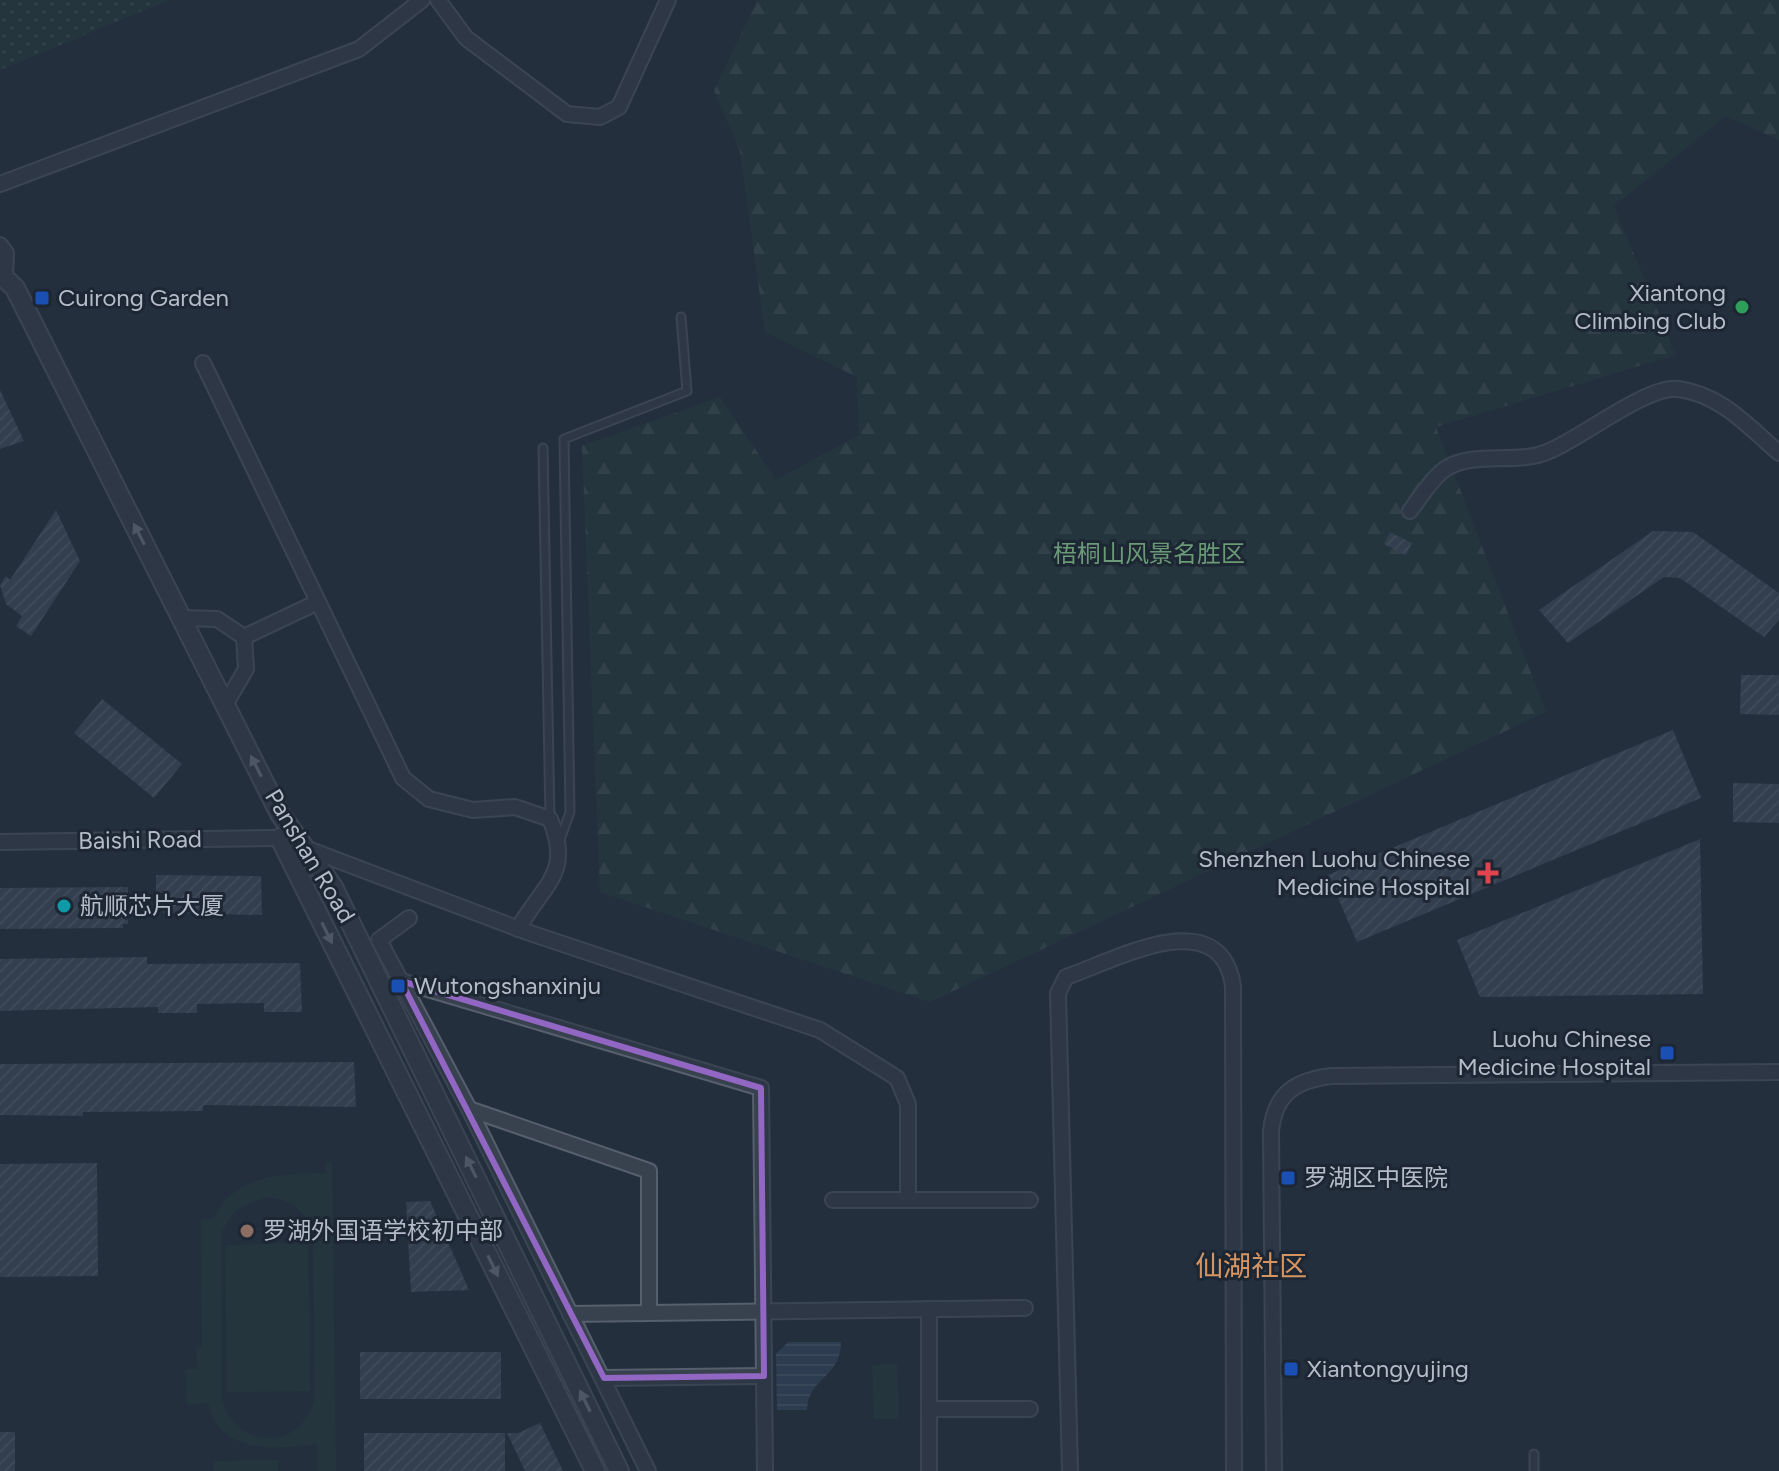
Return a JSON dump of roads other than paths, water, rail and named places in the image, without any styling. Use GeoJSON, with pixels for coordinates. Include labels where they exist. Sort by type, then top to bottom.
{"type":"FeatureCollection","features":[{"type":"Feature","properties":{"kind":"street"},"geometry":{"type":"LineString","coordinates":[[0,184],[359,49],[422,0]]}},
{"type":"Feature","properties":{"kind":"street"},"geometry":{"type":"LineString","coordinates":[[438,0],[466,38],[557,108],[588,118],[619,107],[668,0]]}},
{"type":"Feature","properties":{"kind":"street"},"geometry":{"type":"LineString","coordinates":[[0,245],[6,253],[7,280]]}},
{"type":"Feature","properties":{"kind":"street","name":"Panshan Road"},"geometry":{"type":"LineString","coordinates":[[7,280],[280,814],[333,887],[619,1471]]}},
{"type":"Feature","properties":{"kind":"street"},"geometry":{"type":"LineString","coordinates":[[203,363],[403,778],[429,799],[473,810],[515,807],[550,819],[559,842],[558,872],[535,897],[518,929]]}},
{"type":"Feature","properties":{"kind":"street"},"geometry":{"type":"LineString","coordinates":[[1410,511],[1446,469],[1463,462],[1547,452],[1654,394],[1674,388],[1703,394],[1726,407],[1779,453]]}},
{"type":"Feature","properties":{"kind":"street"},"geometry":{"type":"LineString","coordinates":[[244,637],[318,602]]}},
{"type":"Feature","properties":{"kind":"street"},"geometry":{"type":"LineString","coordinates":[[182,618],[217,619],[244,637]]}},
{"type":"Feature","properties":{"kind":"street"},"geometry":{"type":"LineString","coordinates":[[225,705],[246,669],[244,637]]}},
{"type":"Feature","properties":{"kind":"street","name":"Panshan Road"},"geometry":{"type":"LineString","coordinates":[[280,838],[595,1471]]}},
{"type":"Feature","properties":{"kind":"street","name":"Baishi Road"},"geometry":{"type":"LineString","coordinates":[[0,842],[280,838]]}},
{"type":"Feature","properties":{"kind":"street"},"geometry":{"type":"LineString","coordinates":[[305,848],[518,929],[820,1030],[897,1078],[908,1104],[908,1199]]}},
{"type":"Feature","properties":{"kind":"street"},"geometry":{"type":"LineString","coordinates":[[409,918],[379,940],[469,1109],[648,1471]]}},
{"type":"Feature","properties":{"kind":"street"},"geometry":{"type":"LineString","coordinates":[[1070,1471],[1058,993],[1066,977],[1173,940],[1201,941],[1219,950],[1230,968],[1233,986],[1234,1471]]}},
{"type":"Feature","properties":{"kind":"street"},"geometry":{"type":"LineString","coordinates":[[401,981],[761,1088],[765,1471]]}},
{"type":"Feature","properties":{"kind":"street"},"geometry":{"type":"LineString","coordinates":[[1274,1471],[1271,1131],[1275,1108],[1292,1086],[1332,1076],[1779,1072]]}},
{"type":"Feature","properties":{"kind":"street"},"geometry":{"type":"LineString","coordinates":[[469,1109],[649,1171],[649,1311]]}},
{"type":"Feature","properties":{"kind":"street"},"geometry":{"type":"LineString","coordinates":[[833,1200],[1030,1200]]}},
{"type":"Feature","properties":{"kind":"street"},"geometry":{"type":"LineString","coordinates":[[570,1314],[1025,1308]]}},
{"type":"Feature","properties":{"kind":"street"},"geometry":{"type":"LineString","coordinates":[[929,1309],[929,1471]]}},
{"type":"Feature","properties":{"kind":"street"},"geometry":{"type":"LineString","coordinates":[[604,1378],[764,1376]]}},
{"type":"Feature","properties":{"kind":"street"},"geometry":{"type":"LineString","coordinates":[[929,1409],[1030,1409]]}},
{"type":"Feature","properties":{"kind":"lane"},"geometry":{"type":"LineString","coordinates":[[559,842],[570,812],[564,439],[687,391],[681,317]]}},
{"type":"Feature","properties":{"kind":"lane"},"geometry":{"type":"LineString","coordinates":[[543,448],[550,819]]}},
{"type":"Feature","properties":{"kind":"lane"},"geometry":{"type":"LineString","coordinates":[[1534,1454],[1534,1471]]}},
{"type":"Feature","properties":{"kind":"water"},"geometry":{"type":"Polygon","coordinates":[[[788,1342],[841,1342],[836,1363],[813,1391],[807,1410],[777,1410],[776,1354],[788,1342]]]}},
{"type":"Feature","properties":{"kind":"place","name":"Cuirong Garden"},"geometry":{"type":"Point","coordinates":[42,298]}},
{"type":"Feature","properties":{"kind":"place","name":"Xiantong Climbing Club"},"geometry":{"type":"Point","coordinates":[1742,307]}},
{"type":"Feature","properties":{"kind":"place","name":"Shenzhen Luohu Chinese Medicine Hospital"},"geometry":{"type":"Point","coordinates":[1488,873]}},
{"type":"Feature","properties":{"kind":"place","name":"航顺芯片大厦"},"geometry":{"type":"Point","coordinates":[64,906]}},
{"type":"Feature","properties":{"kind":"place","name":"Wutongshanxinju"},"geometry":{"type":"Point","coordinates":[398,986]}},
{"type":"Feature","properties":{"kind":"place","name":"Luohu Chinese Medicine Hospital"},"geometry":{"type":"Point","coordinates":[1667,1053]}},
{"type":"Feature","properties":{"kind":"place","name":"罗湖区中医院"},"geometry":{"type":"Point","coordinates":[1288,1178]}},
{"type":"Feature","properties":{"kind":"place","name":"罗湖外国语学校初中部"},"geometry":{"type":"Point","coordinates":[247,1231]}},
{"type":"Feature","properties":{"kind":"place","name":"Xiantongyujing"},"geometry":{"type":"Point","coordinates":[1291,1369]}},
{"type":"Feature","properties":{"kind":"district","name":"仙湖社区"},"geometry":{"type":"Point","coordinates":[1251,1266]}},
{"type":"Feature","properties":{"kind":"park label","name":"梧桐山风景名胜区"},"geometry":{"type":"Point","coordinates":[1149,554]}}]}
